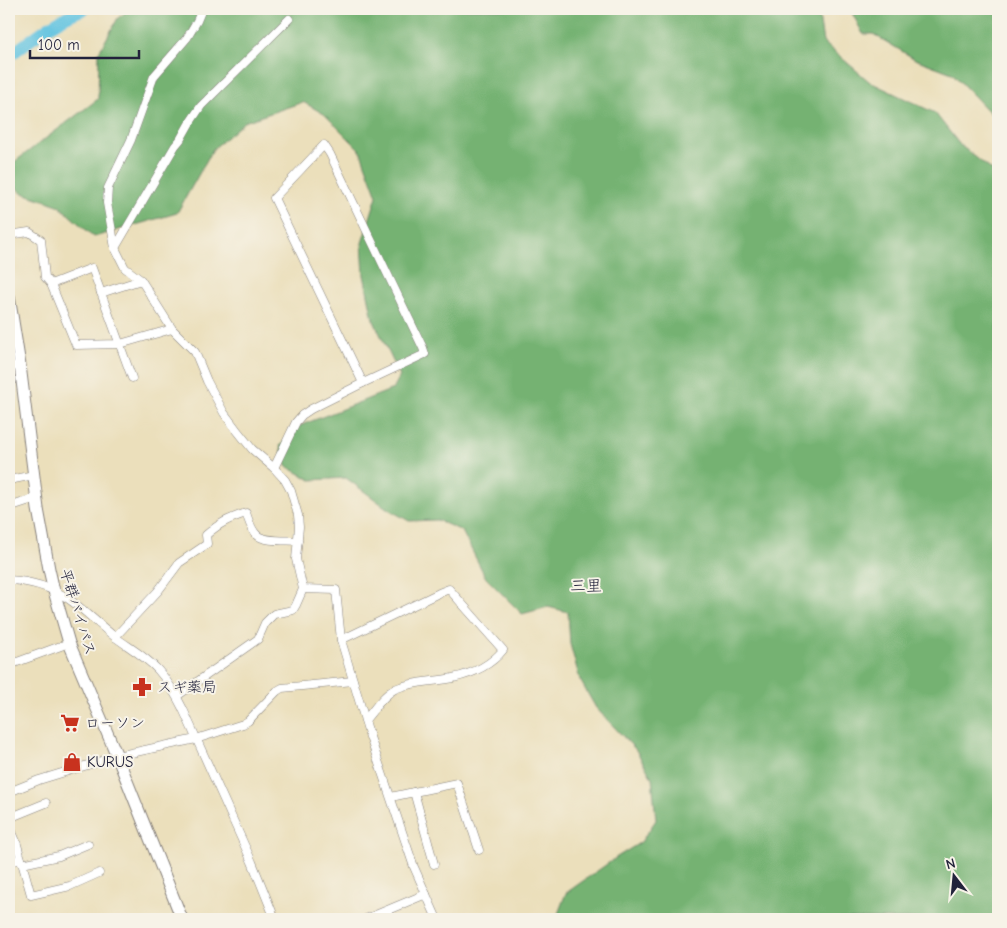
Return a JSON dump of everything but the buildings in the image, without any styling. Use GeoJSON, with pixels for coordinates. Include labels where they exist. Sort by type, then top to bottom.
{"type":"FeatureCollection","features":[{"type":"Feature","properties":{"kind":"highway","name":"平群バイパス"},"geometry":{"type":"LineString","coordinates":[[9,296],[15,366],[34,475],[36,498],[54,591],[69,643],[117,756],[182,919]]}},
{"type":"Feature","properties":{"kind":"street"},"geometry":{"type":"LineString","coordinates":[[176,696],[258,639],[265,623],[274,614],[293,610],[303,589],[296,559],[299,527],[298,515],[291,490],[285,480],[252,448],[224,413],[207,381],[195,352],[172,329],[141,280],[125,268],[115,248],[107,203],[108,188],[131,140],[154,76],[187,38],[198,21],[202,9]]}},
{"type":"Feature","properties":{"kind":"street"},"geometry":{"type":"LineString","coordinates":[[115,248],[175,146],[201,106],[289,19]]}},
{"type":"Feature","properties":{"kind":"street"},"geometry":{"type":"LineString","coordinates":[[274,468],[296,422],[302,415],[425,354],[334,163],[324,146],[274,198],[363,384]]}},
{"type":"Feature","properties":{"kind":"street"},"geometry":{"type":"LineString","coordinates":[[9,235],[29,232],[41,240],[45,278],[51,284],[76,345],[120,344],[172,329]]}},
{"type":"Feature","properties":{"kind":"street"},"geometry":{"type":"LineString","coordinates":[[51,284],[92,268],[132,378]]}},
{"type":"Feature","properties":{"kind":"street"},"geometry":{"type":"LineString","coordinates":[[102,293],[141,280]]}},
{"type":"Feature","properties":{"kind":"street"},"geometry":{"type":"LineString","coordinates":[[9,480],[34,475]]}},
{"type":"Feature","properties":{"kind":"street"},"geometry":{"type":"LineString","coordinates":[[9,507],[36,498]]}},
{"type":"Feature","properties":{"kind":"street"},"geometry":{"type":"LineString","coordinates":[[115,636],[158,591],[179,563],[207,544],[206,536],[228,518],[246,513],[258,537],[298,541]]}},
{"type":"Feature","properties":{"kind":"street"},"geometry":{"type":"LineString","coordinates":[[9,580],[23,581],[54,591],[68,598],[142,656],[171,685],[252,862],[275,919]]}},
{"type":"Feature","properties":{"kind":"street"},"geometry":{"type":"LineString","coordinates":[[303,589],[336,590],[341,640],[365,720],[414,867],[438,919]]}},
{"type":"Feature","properties":{"kind":"street"},"geometry":{"type":"LineString","coordinates":[[341,640],[449,590],[503,650],[480,668],[453,678],[422,682],[395,690],[386,696],[365,720]]}},
{"type":"Feature","properties":{"kind":"street"},"geometry":{"type":"LineString","coordinates":[[9,665],[69,643]]}},
{"type":"Feature","properties":{"kind":"street"},"geometry":{"type":"LineString","coordinates":[[9,792],[39,780],[117,756],[196,739],[242,724],[248,721],[277,690],[282,688],[353,681]]}},
{"type":"Feature","properties":{"kind":"street"},"geometry":{"type":"LineString","coordinates":[[391,797],[457,782],[479,850]]}},
{"type":"Feature","properties":{"kind":"street"},"geometry":{"type":"LineString","coordinates":[[414,792],[434,864]]}},
{"type":"Feature","properties":{"kind":"street"},"geometry":{"type":"LineString","coordinates":[[9,818],[46,803]]}},
{"type":"Feature","properties":{"kind":"street"},"geometry":{"type":"LineString","coordinates":[[9,825],[16,841],[31,895],[70,886],[99,873]]}},
{"type":"Feature","properties":{"kind":"street"},"geometry":{"type":"LineString","coordinates":[[9,862],[59,856],[88,844]]}},
{"type":"Feature","properties":{"kind":"street"},"geometry":{"type":"LineString","coordinates":[[366,919],[426,894]]}},
{"type":"Feature","properties":{"kind":"green space"},"geometry":{"type":"Polygon","coordinates":[[[130,9],[818,9],[823,42],[870,82],[935,113],[960,145],[998,175],[998,919],[556,919],[566,893],[641,842],[656,820],[652,778],[636,750],[596,708],[580,680],[570,644],[568,612],[548,607],[522,614],[486,578],[462,531],[437,520],[409,521],[388,509],[346,478],[311,480],[286,466],[280,446],[299,426],[393,389],[400,376],[373,319],[364,275],[362,243],[377,196],[360,150],[324,114],[303,102],[244,122],[213,149],[177,213],[94,237],[58,205],[20,192],[9,178],[9,166],[98,99],[99,52],[118,18],[130,9]]]}},
{"type":"Feature","properties":{"kind":"green space"},"geometry":{"type":"Polygon","coordinates":[[[850,9],[998,9],[998,121],[952,73],[915,59],[873,34],[863,34],[850,9]]]}},
{"type":"Feature","properties":{"kind":"waterway"},"geometry":{"type":"LineString","coordinates":[[9,56],[54,24],[85,9]]}},
{"type":"Feature","properties":{"kind":"place","name":"スギ薬局"},"geometry":{"type":"Point","coordinates":[142,687]}},
{"type":"Feature","properties":{"kind":"place","name":"ローソン"},"geometry":{"type":"Point","coordinates":[70,723]}},
{"type":"Feature","properties":{"kind":"place","name":"KURUS"},"geometry":{"type":"Point","coordinates":[72,762]}},
{"type":"Feature","properties":{"kind":"district","name":"三里"},"geometry":{"type":"Point","coordinates":[586,585]}}]}
